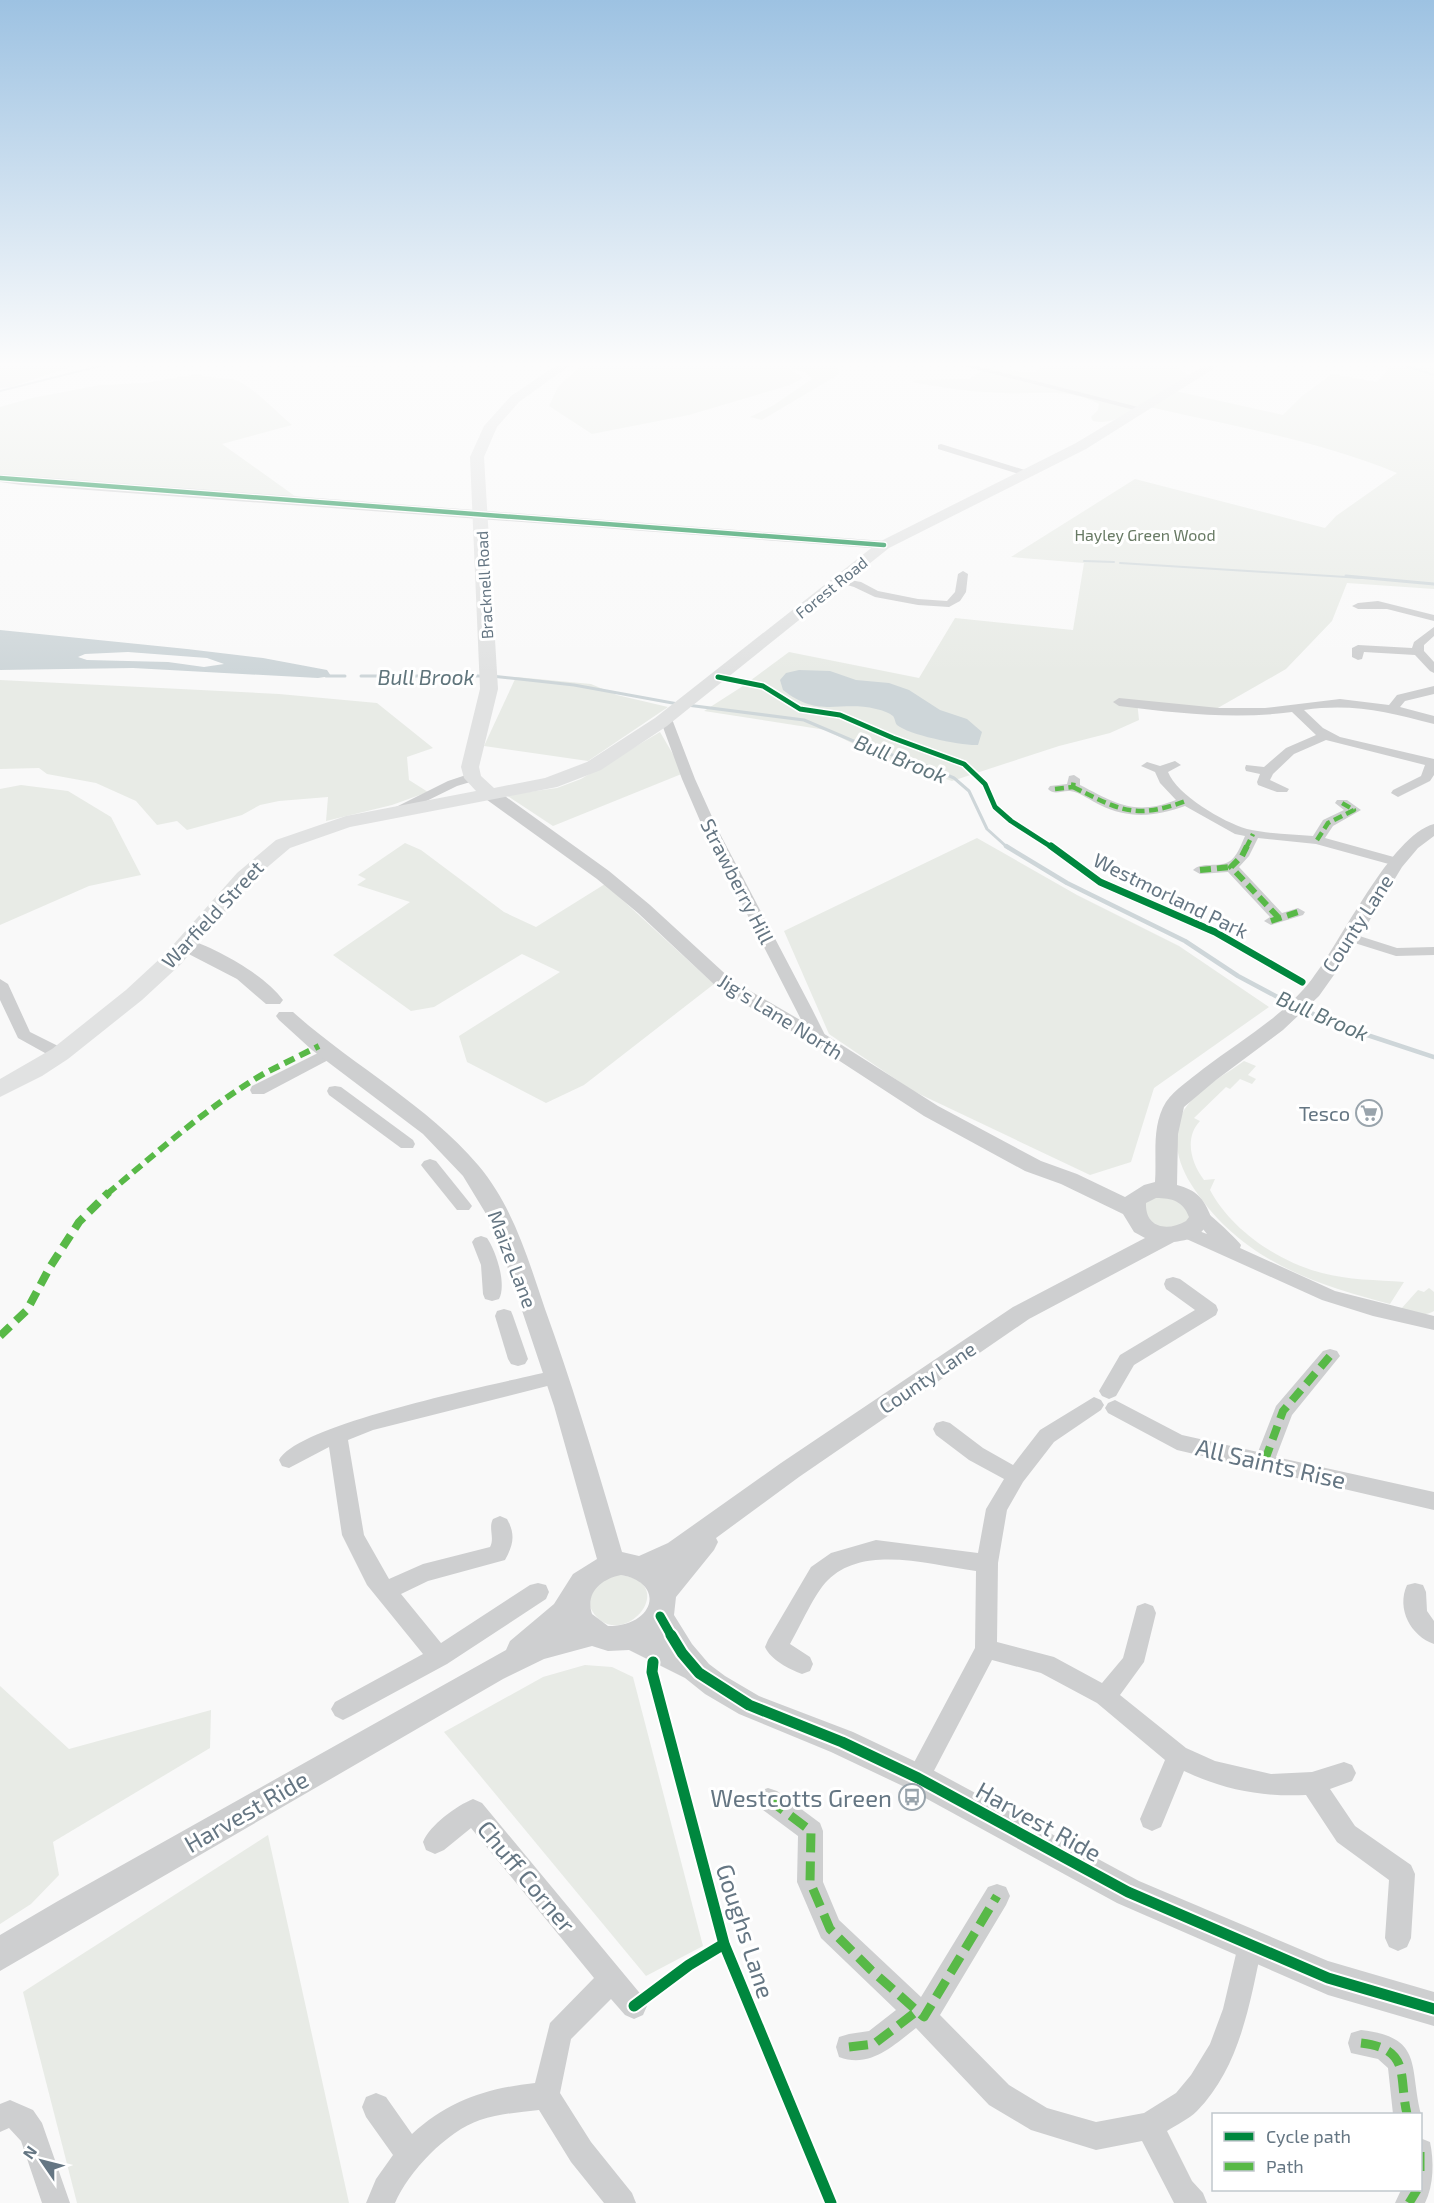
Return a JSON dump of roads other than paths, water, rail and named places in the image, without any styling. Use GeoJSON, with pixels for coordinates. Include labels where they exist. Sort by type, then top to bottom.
{"type":"FeatureCollection","features":[{"type":"Feature","properties":{"kind":"main road","name":"Bracknell Road"},"geometry":{"type":"LineString","coordinates":[[470,771],[489,689],[478,469]]}},
{"type":"Feature","properties":{"kind":"main road","name":"Forest Road"},"geometry":{"type":"LineString","coordinates":[[489,793],[528,788],[576,775],[608,758],[678,709],[884,545],[1034,469]]}},
{"type":"Feature","properties":{"kind":"main road"},"geometry":{"type":"LineString","coordinates":[[470,771],[489,793]]}},
{"type":"Feature","properties":{"kind":"main road","name":"Warfield Street"},"geometry":{"type":"LineString","coordinates":[[0,1089],[60,1054],[134,995],[186,945],[244,877],[283,844],[346,822],[489,793]]}},
{"type":"Feature","properties":{"kind":"street"},"geometry":{"type":"LineString","coordinates":[[1011,469],[1025,473]]}},
{"type":"Feature","properties":{"kind":"street"},"geometry":{"type":"LineString","coordinates":[[0,478],[884,545]]}},
{"type":"Feature","properties":{"kind":"street"},"geometry":{"type":"LineString","coordinates":[[839,581],[856,584],[875,594],[918,602],[949,604],[953,603],[964,587],[963,574]]}},
{"type":"Feature","properties":{"kind":"street"},"geometry":{"type":"LineString","coordinates":[[1358,606],[1371,603],[1389,605],[1412,614],[1434,618]]}},
{"type":"Feature","properties":{"kind":"street"},"geometry":{"type":"LineString","coordinates":[[1434,630],[1418,644],[1418,652],[1434,669]]}},
{"type":"Feature","properties":{"kind":"street"},"geometry":{"type":"LineString","coordinates":[[1356,650],[1418,652]]}},
{"type":"Feature","properties":{"kind":"street"},"geometry":{"type":"LineString","coordinates":[[1393,708],[1401,698],[1434,690]]}},
{"type":"Feature","properties":{"kind":"street"},"geometry":{"type":"LineString","coordinates":[[1119,702],[1224,712],[1252,712],[1353,703],[1393,708],[1434,720]]}},
{"type":"Feature","properties":{"kind":"street"},"geometry":{"type":"LineString","coordinates":[[1294,707],[1326,735],[1357,745],[1432,762],[1429,776],[1420,783],[1398,792]]}},
{"type":"Feature","properties":{"kind":"street","name":"Strawberry Hill"},"geometry":{"type":"LineString","coordinates":[[678,709],[696,797],[729,866],[793,985],[819,1039]]}},
{"type":"Feature","properties":{"kind":"street"},"geometry":{"type":"LineString","coordinates":[[1282,789],[1263,782],[1267,772],[1290,751],[1326,735]]}},
{"type":"Feature","properties":{"kind":"street"},"geometry":{"type":"LineString","coordinates":[[1147,766],[1161,770],[1175,765]]}},
{"type":"Feature","properties":{"kind":"street"},"geometry":{"type":"LineString","coordinates":[[1251,768],[1267,772]]}},
{"type":"Feature","properties":{"kind":"street"},"geometry":{"type":"LineString","coordinates":[[1161,770],[1162,777],[1171,790],[1240,831],[1317,840],[1396,862]]}},
{"type":"Feature","properties":{"kind":"street"},"geometry":{"type":"LineString","coordinates":[[388,813],[421,801],[470,771]]}},
{"type":"Feature","properties":{"kind":"street"},"geometry":{"type":"LineString","coordinates":[[1055,789],[1074,783],[1112,808],[1127,813],[1141,814],[1186,801]]}},
{"type":"Feature","properties":{"kind":"street","name":"Jig's Lane North"},"geometry":{"type":"LineString","coordinates":[[489,793],[544,830],[603,875],[644,909],[726,985],[819,1039],[931,1112],[1033,1166],[1145,1204]]}},
{"type":"Feature","properties":{"kind":"street"},"geometry":{"type":"LineString","coordinates":[[1317,840],[1328,823],[1353,807]]}},
{"type":"Feature","properties":{"kind":"street","name":"County Lane"},"geometry":{"type":"LineString","coordinates":[[1125,1258],[1145,1204],[1168,1175],[1168,1121],[1182,1099],[1229,1059],[1289,1016],[1316,985],[1350,937],[1396,862],[1412,843],[1434,829]]}},
{"type":"Feature","properties":{"kind":"street"},"geometry":{"type":"LineString","coordinates":[[1200,870],[1231,867],[1242,856],[1253,834]]}},
{"type":"Feature","properties":{"kind":"street"},"geometry":{"type":"LineString","coordinates":[[1231,867],[1254,891],[1275,919],[1298,912]]}},
{"type":"Feature","properties":{"kind":"street"},"geometry":{"type":"LineString","coordinates":[[1350,937],[1396,952],[1434,951]]}},
{"type":"Feature","properties":{"kind":"street","name":"Maize Lane"},"geometry":{"type":"LineString","coordinates":[[186,945],[237,970],[261,987],[279,1008],[328,1053],[430,1129],[471,1171],[489,1197],[505,1227],[567,1406],[612,1564]]}},
{"type":"Feature","properties":{"kind":"street"},"geometry":{"type":"LineString","coordinates":[[0,984],[24,1035],[60,1054]]}},
{"type":"Feature","properties":{"kind":"street"},"geometry":{"type":"LineString","coordinates":[[258,1090],[328,1053]]}},
{"type":"Feature","properties":{"kind":"street"},"geometry":{"type":"LineString","coordinates":[[335,1091],[407,1144]]}},
{"type":"Feature","properties":{"kind":"street"},"geometry":{"type":"LineString","coordinates":[[383,1126],[407,1111]]}},
{"type":"Feature","properties":{"kind":"street","name":"County Lane"},"geometry":{"type":"LineString","coordinates":[[641,1567],[678,1551],[790,1470],[1021,1313],[1125,1258],[1186,1220],[1168,1146]]}},
{"type":"Feature","properties":{"kind":"street"},"geometry":{"type":"LineString","coordinates":[[430,1165],[463,1206]]}},
{"type":"Feature","properties":{"kind":"street"},"geometry":{"type":"LineString","coordinates":[[444,1182],[471,1171]]}},
{"type":"Feature","properties":{"kind":"street"},"geometry":{"type":"LineString","coordinates":[[1145,1204],[1154,1232],[1186,1220]]}},
{"type":"Feature","properties":{"kind":"street"},"geometry":{"type":"LineString","coordinates":[[1145,1204],[1218,1234],[1252,1260],[1314,1290],[1357,1304],[1429,1320]]}},
{"type":"Feature","properties":{"kind":"street"},"geometry":{"type":"LineString","coordinates":[[481,1242],[490,1265],[492,1294]]}},
{"type":"Feature","properties":{"kind":"street"},"geometry":{"type":"LineString","coordinates":[[490,1265],[516,1260]]}},
{"type":"Feature","properties":{"kind":"street"},"geometry":{"type":"LineString","coordinates":[[918,1778],[986,1649],[987,1563],[997,1509],[1016,1476],[1047,1436],[1106,1402],[1126,1360],[1209,1310],[1173,1284]]}},
{"type":"Feature","properties":{"kind":"street"},"geometry":{"type":"LineString","coordinates":[[518,1359],[507,1325],[539,1327]]}},
{"type":"Feature","properties":{"kind":"street"},"geometry":{"type":"LineString","coordinates":[[1265,1460],[1282,1411],[1330,1356]]}},
{"type":"Feature","properties":{"kind":"street"},"geometry":{"type":"LineString","coordinates":[[289,1460],[311,1445],[370,1423],[556,1377]]}},
{"type":"Feature","properties":{"kind":"street","name":"All Saints Rise"},"geometry":{"type":"LineString","coordinates":[[1106,1402],[1177,1442],[1265,1460],[1434,1501]]}},
{"type":"Feature","properties":{"kind":"street"},"geometry":{"type":"LineString","coordinates":[[943,1429],[976,1454],[1016,1476]]}},
{"type":"Feature","properties":{"kind":"street"},"geometry":{"type":"LineString","coordinates":[[337,1435],[353,1535],[375,1578],[439,1657]]}},
{"type":"Feature","properties":{"kind":"street","name":"County Lane"},"geometry":{"type":"LineString","coordinates":[[662,1604],[706,1539],[736,1509]]}},
{"type":"Feature","properties":{"kind":"street"},"geometry":{"type":"LineString","coordinates":[[386,1591],[423,1573],[497,1554],[503,1543],[500,1525]]}},
{"type":"Feature","properties":{"kind":"street"},"geometry":{"type":"LineString","coordinates":[[802,1664],[776,1647],[819,1574],[839,1559],[876,1549],[987,1563]]}},
{"type":"Feature","properties":{"kind":"street"},"geometry":{"type":"LineString","coordinates":[[621,1563],[641,1567],[656,1578],[662,1604],[648,1630],[633,1638],[614,1640],[593,1633],[582,1624],[576,1612],[575,1598],[589,1575],[612,1564],[621,1563]]}},
{"type":"Feature","properties":{"kind":"street"},"geometry":{"type":"LineString","coordinates":[[343,1709],[439,1657],[538,1592]]}},
{"type":"Feature","properties":{"kind":"street"},"geometry":{"type":"LineString","coordinates":[[1415,1593],[1413,1609],[1426,1629],[1434,1634]]}},
{"type":"Feature","properties":{"kind":"street","name":"Harvest Ride"},"geometry":{"type":"LineString","coordinates":[[493,1670],[532,1642],[564,1613],[575,1598]]}},
{"type":"Feature","properties":{"kind":"street","name":"Harvest Ride"},"geometry":{"type":"LineString","coordinates":[[662,1604],[682,1653],[699,1673]]}},
{"type":"Feature","properties":{"kind":"street"},"geometry":{"type":"LineString","coordinates":[[1106,1696],[1133,1662],[1145,1613]]}},
{"type":"Feature","properties":{"kind":"street","name":"Harvest Ride"},"geometry":{"type":"LineString","coordinates":[[0,1954],[69,1912],[493,1670],[538,1648],[593,1633]]}},
{"type":"Feature","properties":{"kind":"street","name":"Harvest Ride"},"geometry":{"type":"LineString","coordinates":[[633,1638],[666,1653],[723,1691],[749,1705],[842,1742],[918,1778],[1128,1892],[1249,1946],[1328,1978],[1434,2009]]}},
{"type":"Feature","properties":{"kind":"street"},"geometry":{"type":"LineString","coordinates":[[986,1649],[1046,1664],[1106,1696],[1178,1756],[1212,1772],[1271,1785],[1312,1783],[1344,1773]]}},
{"type":"Feature","properties":{"kind":"street"},"geometry":{"type":"LineString","coordinates":[[1152,1819],[1178,1756]]}},
{"type":"Feature","properties":{"kind":"street"},"geometry":{"type":"LineString","coordinates":[[1312,1783],[1346,1834],[1402,1874],[1398,1938]]}},
{"type":"Feature","properties":{"kind":"street"},"geometry":{"type":"LineString","coordinates":[[768,1799],[811,1832],[808,1862],[810,1882],[830,1929],[871,1970],[921,2014],[999,2095],[1041,2120],[1096,2136],[1149,2126],[1186,2103],[1214,2066],[1236,2009],[1249,1946]]}},
{"type":"Feature","properties":{"kind":"street","name":"Chuff Corner"},"geometry":{"type":"LineString","coordinates":[[435,1842],[473,1811],[612,1979]]}},
{"type":"Feature","properties":{"kind":"street"},"geometry":{"type":"LineString","coordinates":[[849,2047],[874,2044],[921,2014],[997,1896]]}},
{"type":"Feature","properties":{"kind":"street"},"geometry":{"type":"LineString","coordinates":[[622,2203],[581,2152],[546,2095],[559,2032],[612,1979],[634,2006]]}},
{"type":"Feature","properties":{"kind":"street"},"geometry":{"type":"LineString","coordinates":[[1361,2043],[1387,2049],[1400,2064],[1403,2104],[1406,2113]]}},
{"type":"Feature","properties":{"kind":"street"},"geometry":{"type":"LineString","coordinates":[[380,2203],[388,2182],[410,2155],[457,2116],[476,2107],[546,2095]]}},
{"type":"Feature","properties":{"kind":"street"},"geometry":{"type":"LineString","coordinates":[[376,2107],[410,2155]]}},
{"type":"Feature","properties":{"kind":"street"},"geometry":{"type":"LineString","coordinates":[[0,2118],[10,2114],[23,2120],[32,2133],[56,2203]]}},
{"type":"Feature","properties":{"kind":"street"},"geometry":{"type":"LineString","coordinates":[[1149,2126],[1182,2191],[1193,2203]]}},
{"type":"Feature","properties":{"kind":"waterway"},"geometry":{"type":"LineString","coordinates":[[1084,561],[1114,562]]}},
{"type":"Feature","properties":{"kind":"waterway"},"geometry":{"type":"LineString","coordinates":[[1120,563],[1362,578]]}},
{"type":"Feature","properties":{"kind":"waterway"},"geometry":{"type":"LineString","coordinates":[[1346,576],[1434,584]]}},
{"type":"Feature","properties":{"kind":"waterway","name":"Bull Brook"},"geometry":{"type":"LineString","coordinates":[[326,676],[345,676]]}},
{"type":"Feature","properties":{"kind":"waterway","name":"Bull Brook"},"geometry":{"type":"LineString","coordinates":[[361,676],[483,676]]}},
{"type":"Feature","properties":{"kind":"waterway","name":"Bull Brook"},"geometry":{"type":"LineString","coordinates":[[491,676],[574,685],[678,704]]}},
{"type":"Feature","properties":{"kind":"waterway","name":"Bull Brook"},"geometry":{"type":"LineString","coordinates":[[687,705],[804,720],[870,748],[924,765],[954,778],[969,791],[987,829],[1008,848]]}},
{"type":"Feature","properties":{"kind":"waterway","name":"Bull Brook"},"geometry":{"type":"LineString","coordinates":[[1006,846],[1067,883],[1185,941],[1238,976],[1283,1000],[1337,1025],[1434,1057]]}},
{"type":"Feature","properties":{"kind":"place","name":"Tesco"},"geometry":{"type":"Point","coordinates":[1369,1113]}},
{"type":"Feature","properties":{"kind":"place","name":"Westcotts Green"},"geometry":{"type":"Point","coordinates":[912,1797]}},
{"type":"Feature","properties":{"kind":"park label","name":"Hayley Green Wood"},"geometry":{"type":"Point","coordinates":[1145,534]}}]}
